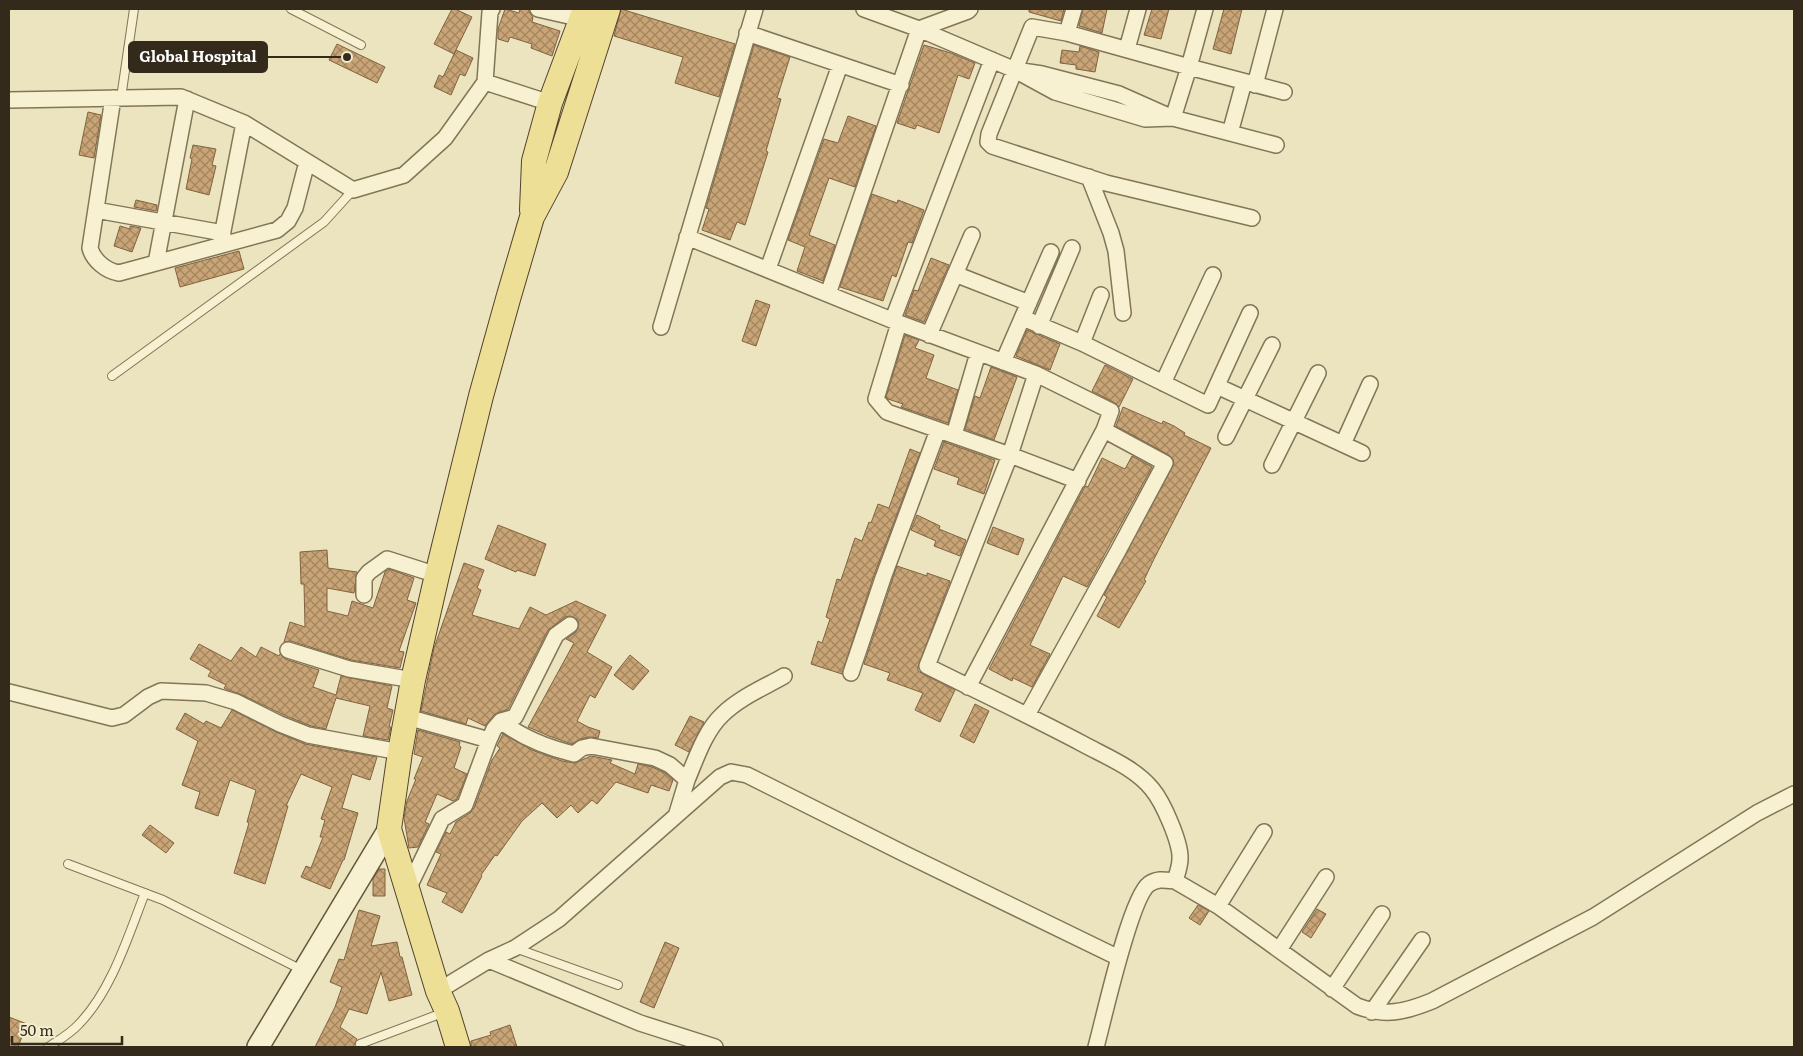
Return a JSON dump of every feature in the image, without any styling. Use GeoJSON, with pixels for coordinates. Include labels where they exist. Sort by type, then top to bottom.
{"type":"FeatureCollection","features":[{"type":"Feature","properties":{"kind":"main road"},"geometry":{"type":"LineString","coordinates":[[458,1047],[407,891],[389,829],[400,752],[413,680],[437,576],[481,396],[508,299],[532,217],[556,172],[608,9]]}},
{"type":"Feature","properties":{"kind":"main road"},"geometry":{"type":"LineString","coordinates":[[532,217],[534,161],[550,103],[584,14]]}},
{"type":"Feature","properties":{"kind":"street"},"geometry":{"type":"LineString","coordinates":[[538,9],[584,14]]}},
{"type":"Feature","properties":{"kind":"street"},"geometry":{"type":"LineString","coordinates":[[661,327],[755,9]]}},
{"type":"Feature","properties":{"kind":"street"},"geometry":{"type":"LineString","coordinates":[[864,9],[919,29],[992,60],[1055,92],[1145,119],[1173,118],[1276,145]]}},
{"type":"Feature","properties":{"kind":"street"},"geometry":{"type":"LineString","coordinates":[[919,29],[970,9]]}},
{"type":"Feature","properties":{"kind":"street"},"geometry":{"type":"LineString","coordinates":[[1067,33],[1074,9]]}},
{"type":"Feature","properties":{"kind":"street"},"geometry":{"type":"LineString","coordinates":[[1126,49],[1138,9]]}},
{"type":"Feature","properties":{"kind":"street"},"geometry":{"type":"LineString","coordinates":[[1173,118],[1205,9]]}},
{"type":"Feature","properties":{"kind":"street"},"geometry":{"type":"LineString","coordinates":[[1230,133],[1275,9]]}},
{"type":"Feature","properties":{"kind":"street"},"geometry":{"type":"LineString","coordinates":[[9,100],[181,97],[244,123],[353,190],[404,175],[445,138],[485,82],[488,10]]}},
{"type":"Feature","properties":{"kind":"street"},"geometry":{"type":"LineString","coordinates":[[1252,218],[1089,177],[992,146],[988,142],[989,134],[1032,27],[1067,33],[1284,92]]}},
{"type":"Feature","properties":{"kind":"street"},"geometry":{"type":"LineString","coordinates":[[828,294],[919,29]]}},
{"type":"Feature","properties":{"kind":"street"},"geometry":{"type":"LineString","coordinates":[[747,33],[901,85]]}},
{"type":"Feature","properties":{"kind":"street"},"geometry":{"type":"LineString","coordinates":[[992,60],[896,321],[876,399],[887,412],[1010,454],[1078,481]]}},
{"type":"Feature","properties":{"kind":"street"},"geometry":{"type":"LineString","coordinates":[[768,269],[840,65]]}},
{"type":"Feature","properties":{"kind":"street"},"geometry":{"type":"LineString","coordinates":[[485,82],[550,103]]}},
{"type":"Feature","properties":{"kind":"street"},"geometry":{"type":"LineString","coordinates":[[117,98],[90,248],[94,259],[110,270],[119,273],[156,263],[221,239],[277,230],[288,221],[295,208],[307,162]]}},
{"type":"Feature","properties":{"kind":"street"},"geometry":{"type":"LineString","coordinates":[[156,263],[187,99]]}},
{"type":"Feature","properties":{"kind":"street"},"geometry":{"type":"LineString","coordinates":[[221,239],[244,123]]}},
{"type":"Feature","properties":{"kind":"street"},"geometry":{"type":"LineString","coordinates":[[1089,177],[1116,251],[1123,313]]}},
{"type":"Feature","properties":{"kind":"street"},"geometry":{"type":"LineString","coordinates":[[96,210],[164,222],[221,239]]}},
{"type":"Feature","properties":{"kind":"street"},"geometry":{"type":"LineString","coordinates":[[929,335],[972,235]]}},
{"type":"Feature","properties":{"kind":"street"},"geometry":{"type":"LineString","coordinates":[[687,237],[929,335],[1036,374],[1111,411],[1104,430],[1078,481],[968,687]]}},
{"type":"Feature","properties":{"kind":"street"},"geometry":{"type":"LineString","coordinates":[[1039,326],[1072,248]]}},
{"type":"Feature","properties":{"kind":"street"},"geometry":{"type":"LineString","coordinates":[[1003,362],[1051,252]]}},
{"type":"Feature","properties":{"kind":"street"},"geometry":{"type":"LineString","coordinates":[[955,274],[1029,303]]}},
{"type":"Feature","properties":{"kind":"street"},"geometry":{"type":"LineString","coordinates":[[1163,383],[1213,275]]}},
{"type":"Feature","properties":{"kind":"street"},"geometry":{"type":"LineString","coordinates":[[1082,343],[1101,295]]}},
{"type":"Feature","properties":{"kind":"street"},"geometry":{"type":"LineString","coordinates":[[1023,318],[1082,343],[1208,405],[1250,313]]}},
{"type":"Feature","properties":{"kind":"street"},"geometry":{"type":"LineString","coordinates":[[1226,437],[1272,345]]}},
{"type":"Feature","properties":{"kind":"street"},"geometry":{"type":"LineString","coordinates":[[954,435],[978,353]]}},
{"type":"Feature","properties":{"kind":"street"},"geometry":{"type":"LineString","coordinates":[[1272,465],[1318,373]]}},
{"type":"Feature","properties":{"kind":"street"},"geometry":{"type":"LineString","coordinates":[[1036,374],[1010,454],[927,666],[1027,714],[1121,764],[1139,776],[1152,789],[1161,803],[1179,848],[1180,860],[1175,881]]}},
{"type":"Feature","properties":{"kind":"street"},"geometry":{"type":"LineString","coordinates":[[1343,444],[1370,384]]}},
{"type":"Feature","properties":{"kind":"street"},"geometry":{"type":"LineString","coordinates":[[1217,386],[1362,453]]}},
{"type":"Feature","properties":{"kind":"street"},"geometry":{"type":"LineString","coordinates":[[851,673],[938,430]]}},
{"type":"Feature","properties":{"kind":"street"},"geometry":{"type":"LineString","coordinates":[[1027,714],[1118,551],[1164,463],[1104,430]]}},
{"type":"Feature","properties":{"kind":"street"},"geometry":{"type":"LineString","coordinates":[[364,595],[364,578],[387,559],[437,576]]}},
{"type":"Feature","properties":{"kind":"street"},"geometry":{"type":"LineString","coordinates":[[407,891],[442,818],[465,805],[494,728],[501,721],[515,717],[556,635],[570,625]]}},
{"type":"Feature","properties":{"kind":"street"},"geometry":{"type":"LineString","coordinates":[[288,650],[348,669],[413,680]]}},
{"type":"Feature","properties":{"kind":"street"},"geometry":{"type":"LineString","coordinates":[[677,813],[686,780],[709,733],[720,716],[735,704],[784,676]]}},
{"type":"Feature","properties":{"kind":"street"},"geometry":{"type":"LineString","coordinates":[[9,692],[112,718],[124,715],[148,697],[161,691],[206,693],[236,702],[280,724],[308,734],[400,752]]}},
{"type":"Feature","properties":{"kind":"street"},"geometry":{"type":"LineString","coordinates":[[406,717],[489,740]]}},
{"type":"Feature","properties":{"kind":"street"},"geometry":{"type":"LineString","coordinates":[[501,721],[517,733],[562,752],[574,754],[582,748],[592,746],[655,758],[670,764],[686,780]]}},
{"type":"Feature","properties":{"kind":"street"},"geometry":{"type":"LineString","coordinates":[[443,1001],[489,960],[515,948],[559,919],[677,813],[720,777],[731,772],[747,775],[903,854],[1119,958]]}},
{"type":"Feature","properties":{"kind":"street"},"geometry":{"type":"LineString","coordinates":[[1096,1047],[1135,905],[1140,894],[1148,884],[1159,879],[1175,881],[1218,906],[1357,1006],[1372,1012],[1391,1013],[1432,1001],[1593,917],[1757,813],[1794,794]]}},
{"type":"Feature","properties":{"kind":"street"},"geometry":{"type":"LineString","coordinates":[[258,1047],[389,829]]}},
{"type":"Feature","properties":{"kind":"street"},"geometry":{"type":"LineString","coordinates":[[1218,906],[1264,832]]}},
{"type":"Feature","properties":{"kind":"street"},"geometry":{"type":"LineString","coordinates":[[1279,950],[1326,877]]}},
{"type":"Feature","properties":{"kind":"street"},"geometry":{"type":"LineString","coordinates":[[1332,989],[1382,914]]}},
{"type":"Feature","properties":{"kind":"street"},"geometry":{"type":"LineString","coordinates":[[1372,1012],[1422,940]]}},
{"type":"Feature","properties":{"kind":"street"},"geometry":{"type":"LineString","coordinates":[[489,960],[640,1023],[715,1047]]}},
{"type":"Feature","properties":{"kind":"lane"},"geometry":{"type":"LineString","coordinates":[[117,98],[134,9]]}},
{"type":"Feature","properties":{"kind":"lane"},"geometry":{"type":"LineString","coordinates":[[291,9],[361,45]]}},
{"type":"Feature","properties":{"kind":"lane"},"geometry":{"type":"LineString","coordinates":[[112,376],[324,222],[353,190]]}},
{"type":"Feature","properties":{"kind":"lane"},"geometry":{"type":"LineString","coordinates":[[68,864],[145,893],[193,914],[304,971]]}},
{"type":"Feature","properties":{"kind":"lane"},"geometry":{"type":"LineString","coordinates":[[48,1047],[80,1024],[106,985],[120,957],[145,893]]}},
{"type":"Feature","properties":{"kind":"lane"},"geometry":{"type":"LineString","coordinates":[[515,948],[618,985]]}},
{"type":"Feature","properties":{"kind":"lane"},"geometry":{"type":"LineString","coordinates":[[360,1044],[443,1001]]}},
{"type":"Feature","properties":{"kind":"building"},"geometry":{"type":"Polygon","coordinates":[[[452,9],[472,17],[454,54],[434,44],[452,9]]]}},
{"type":"Feature","properties":{"kind":"building"},"geometry":{"type":"Polygon","coordinates":[[[505,9],[519,13],[520,9],[529,9],[533,17],[532,22],[560,31],[552,56],[531,48],[532,44],[510,37],[508,42],[498,39],[498,29],[505,9]]]}},
{"type":"Feature","properties":{"kind":"building"},"geometry":{"type":"Polygon","coordinates":[[[621,9],[735,44],[719,97],[675,83],[683,57],[614,36],[621,9]]]}},
{"type":"Feature","properties":{"kind":"building"},"geometry":{"type":"Polygon","coordinates":[[[1029,9],[1064,9],[1061,21],[1029,12],[1029,9]]]}},
{"type":"Feature","properties":{"kind":"building"},"geometry":{"type":"Polygon","coordinates":[[[1083,9],[1107,9],[1102,33],[1079,26],[1083,9]]]}},
{"type":"Feature","properties":{"kind":"building"},"geometry":{"type":"Polygon","coordinates":[[[1152,9],[1169,9],[1161,39],[1144,35],[1152,9]]]}},
{"type":"Feature","properties":{"kind":"building"},"geometry":{"type":"Polygon","coordinates":[[[1224,9],[1242,9],[1231,54],[1213,49],[1224,9]]]}},
{"type":"Feature","properties":{"kind":"building"},"geometry":{"type":"Polygon","coordinates":[[[337,44],[385,67],[377,83],[329,60],[337,44]]]}},
{"type":"Feature","properties":{"kind":"building"},"geometry":{"type":"Polygon","coordinates":[[[754,45],[790,57],[777,98],[781,99],[766,151],[768,152],[745,225],[737,222],[730,240],[702,230],[709,209],[706,208],[754,45]]]}},
{"type":"Feature","properties":{"kind":"building"},"geometry":{"type":"Polygon","coordinates":[[[924,45],[975,63],[969,79],[958,75],[939,133],[917,125],[915,129],[897,123],[924,45]]]}},
{"type":"Feature","properties":{"kind":"building"},"geometry":{"type":"Polygon","coordinates":[[[1080,46],[1099,52],[1095,72],[1076,69],[1076,65],[1060,63],[1062,50],[1079,52],[1080,46]]]}},
{"type":"Feature","properties":{"kind":"building"},"geometry":{"type":"Polygon","coordinates":[[[456,50],[473,58],[465,76],[460,74],[451,95],[434,87],[439,75],[443,77],[456,50]]]}},
{"type":"Feature","properties":{"kind":"building"},"geometry":{"type":"Polygon","coordinates":[[[88,112],[101,115],[94,158],[79,155],[88,112]]]}},
{"type":"Feature","properties":{"kind":"building"},"geometry":{"type":"Polygon","coordinates":[[[848,116],[876,126],[855,187],[829,178],[809,235],[835,245],[823,281],[797,271],[805,247],[788,240],[824,139],[838,143],[848,116]]]}},
{"type":"Feature","properties":{"kind":"building"},"geometry":{"type":"Polygon","coordinates":[[[193,145],[216,149],[212,165],[216,166],[209,195],[186,189],[193,145]]]}},
{"type":"Feature","properties":{"kind":"building"},"geometry":{"type":"Polygon","coordinates":[[[872,194],[897,203],[898,200],[924,210],[912,243],[908,242],[896,277],[892,275],[883,301],[840,287],[872,194]]]}},
{"type":"Feature","properties":{"kind":"building"},"geometry":{"type":"Polygon","coordinates":[[[136,200],[157,205],[156,211],[134,207],[136,200]]]}},
{"type":"Feature","properties":{"kind":"building"},"geometry":{"type":"Polygon","coordinates":[[[120,226],[130,229],[130,226],[141,228],[132,252],[114,246],[120,226]]]}},
{"type":"Feature","properties":{"kind":"building"},"geometry":{"type":"Polygon","coordinates":[[[239,251],[244,269],[180,287],[175,268],[239,251]]]}},
{"type":"Feature","properties":{"kind":"building"},"geometry":{"type":"Polygon","coordinates":[[[931,258],[949,265],[924,322],[905,315],[914,290],[918,291],[931,258]]]}},
{"type":"Feature","properties":{"kind":"building"},"geometry":{"type":"Polygon","coordinates":[[[756,300],[770,305],[756,346],[742,341],[756,300]]]}},
{"type":"Feature","properties":{"kind":"building"},"geometry":{"type":"Polygon","coordinates":[[[1027,330],[1060,344],[1050,370],[1016,356],[1027,330]]]}},
{"type":"Feature","properties":{"kind":"building"},"geometry":{"type":"Polygon","coordinates":[[[905,335],[919,340],[915,348],[934,355],[926,378],[958,390],[948,423],[901,407],[903,404],[886,397],[905,335]]]}},
{"type":"Feature","properties":{"kind":"building"},"geometry":{"type":"Polygon","coordinates":[[[1105,365],[1133,379],[1119,407],[1092,391],[1105,365]]]}},
{"type":"Feature","properties":{"kind":"building"},"geometry":{"type":"Polygon","coordinates":[[[991,367],[1017,377],[994,440],[965,429],[975,396],[980,398],[991,367]]]}},
{"type":"Feature","properties":{"kind":"building"},"geometry":{"type":"Polygon","coordinates":[[[1123,407],[1162,424],[1163,421],[1174,426],[1185,433],[1184,435],[1211,448],[1154,559],[1144,580],[1146,581],[1119,628],[1097,616],[1107,597],[1104,595],[1174,463],[1169,455],[1116,426],[1123,407]]]}},
{"type":"Feature","properties":{"kind":"building"},"geometry":{"type":"Polygon","coordinates":[[[944,442],[995,460],[984,494],[957,484],[959,478],[934,469],[944,442]]]}},
{"type":"Feature","properties":{"kind":"building"},"geometry":{"type":"Polygon","coordinates":[[[910,449],[920,453],[874,575],[842,674],[811,664],[818,641],[822,643],[830,619],[826,617],[837,579],[841,580],[855,538],[862,541],[878,504],[889,508],[910,449]]]}},
{"type":"Feature","properties":{"kind":"building"},"geometry":{"type":"Polygon","coordinates":[[[1132,456],[1152,467],[1087,587],[1063,576],[1030,645],[1050,654],[1032,687],[1013,678],[1012,681],[989,669],[1084,488],[1088,487],[1102,458],[1125,469],[1132,456]]]}},
{"type":"Feature","properties":{"kind":"building"},"geometry":{"type":"Polygon","coordinates":[[[917,515],[940,526],[939,529],[966,540],[960,556],[934,546],[936,541],[911,530],[917,515]]]}},
{"type":"Feature","properties":{"kind":"building"},"geometry":{"type":"Polygon","coordinates":[[[498,525],[546,544],[535,576],[517,570],[516,572],[485,559],[498,525]]]}},
{"type":"Feature","properties":{"kind":"building"},"geometry":{"type":"Polygon","coordinates":[[[993,527],[1024,539],[1018,555],[987,543],[993,527]]]}},
{"type":"Feature","properties":{"kind":"building"},"geometry":{"type":"Polygon","coordinates":[[[327,550],[328,568],[357,572],[354,593],[327,588],[327,611],[348,616],[352,601],[373,608],[385,572],[389,569],[414,578],[407,600],[416,603],[399,651],[404,652],[400,668],[351,660],[291,641],[284,642],[290,622],[305,627],[304,584],[301,584],[300,552],[327,550]]]}},
{"type":"Feature","properties":{"kind":"building"},"geometry":{"type":"Polygon","coordinates":[[[464,563],[484,570],[477,588],[481,590],[472,615],[519,629],[530,607],[546,615],[576,601],[606,615],[587,652],[612,667],[595,698],[590,695],[577,721],[600,731],[598,738],[580,739],[572,744],[528,727],[574,643],[566,639],[576,632],[579,624],[577,619],[570,616],[565,617],[548,630],[508,709],[495,714],[485,726],[468,718],[466,724],[421,711],[434,648],[464,563]]]}},
{"type":"Feature","properties":{"kind":"building"},"geometry":{"type":"Polygon","coordinates":[[[897,566],[950,581],[918,667],[918,671],[955,690],[940,722],[915,710],[923,693],[887,680],[890,673],[864,664],[897,566]]]}},
{"type":"Feature","properties":{"kind":"building"},"geometry":{"type":"Polygon","coordinates":[[[199,644],[231,661],[241,647],[256,657],[261,647],[279,656],[280,654],[285,659],[319,670],[313,687],[336,695],[341,676],[392,686],[387,708],[393,710],[388,740],[363,736],[370,706],[336,698],[326,729],[311,726],[224,688],[226,685],[208,676],[211,671],[190,659],[199,644]]]}},
{"type":"Feature","properties":{"kind":"building"},"geometry":{"type":"Polygon","coordinates":[[[630,655],[649,671],[633,690],[614,675],[630,655]]]}},
{"type":"Feature","properties":{"kind":"building"},"geometry":{"type":"Polygon","coordinates":[[[975,704],[989,711],[974,743],[960,736],[975,704]]]}},
{"type":"Feature","properties":{"kind":"building"},"geometry":{"type":"Polygon","coordinates":[[[232,710],[305,744],[377,757],[370,780],[352,774],[342,808],[358,813],[344,860],[330,889],[301,877],[306,866],[311,868],[323,837],[320,837],[325,820],[321,819],[332,787],[301,774],[286,806],[288,806],[265,884],[234,873],[249,823],[247,822],[256,790],[230,780],[218,816],[195,808],[200,792],[182,785],[198,741],[176,729],[185,713],[204,724],[206,721],[221,728],[232,710]]]}},
{"type":"Feature","properties":{"kind":"building"},"geometry":{"type":"Polygon","coordinates":[[[690,716],[704,722],[689,752],[675,745],[690,716]]]}},
{"type":"Feature","properties":{"kind":"building"},"geometry":{"type":"Polygon","coordinates":[[[418,730],[460,742],[459,746],[461,747],[454,768],[467,774],[457,799],[453,801],[437,794],[425,822],[429,824],[418,847],[409,848],[404,818],[407,801],[423,757],[414,754],[418,730]]]}},
{"type":"Feature","properties":{"kind":"building"},"geometry":{"type":"Polygon","coordinates":[[[503,734],[532,750],[562,761],[575,763],[591,756],[612,760],[610,763],[635,774],[638,764],[652,767],[665,773],[673,780],[669,791],[651,785],[648,793],[616,782],[597,804],[592,800],[578,813],[571,805],[557,818],[542,803],[522,821],[497,856],[495,855],[481,875],[462,913],[442,902],[447,893],[427,885],[441,854],[436,852],[446,832],[450,834],[456,822],[474,808],[492,760],[500,748],[497,746],[503,734]]]}},
{"type":"Feature","properties":{"kind":"building"},"geometry":{"type":"Polygon","coordinates":[[[150,825],[174,843],[166,853],[142,835],[150,825]]]}},
{"type":"Feature","properties":{"kind":"building"},"geometry":{"type":"Polygon","coordinates":[[[379,869],[385,869],[385,896],[373,896],[373,879],[379,869]]]}},
{"type":"Feature","properties":{"kind":"building"},"geometry":{"type":"Polygon","coordinates":[[[1198,905],[1209,911],[1200,925],[1189,918],[1198,905]]]}},
{"type":"Feature","properties":{"kind":"building"},"geometry":{"type":"Polygon","coordinates":[[[1317,909],[1326,914],[1311,938],[1302,932],[1317,909]]]}},
{"type":"Feature","properties":{"kind":"building"},"geometry":{"type":"Polygon","coordinates":[[[359,910],[380,916],[371,946],[397,942],[412,995],[389,1001],[381,972],[367,1014],[349,1009],[340,1027],[357,1039],[353,1047],[315,1047],[335,1007],[342,987],[330,982],[339,959],[344,960],[359,910]]]}},
{"type":"Feature","properties":{"kind":"building"},"geometry":{"type":"Polygon","coordinates":[[[665,942],[679,948],[654,1008],[640,1002],[665,942]]]}},
{"type":"Feature","properties":{"kind":"building"},"geometry":{"type":"Polygon","coordinates":[[[9,1017],[27,1024],[18,1047],[9,1047],[9,1017]]]}},
{"type":"Feature","properties":{"kind":"building"},"geometry":{"type":"Polygon","coordinates":[[[510,1025],[517,1047],[471,1047],[471,1041],[491,1035],[490,1032],[510,1025]]]}},
{"type":"Feature","properties":{"kind":"place","name":"Global Hospital"},"geometry":{"type":"Point","coordinates":[347,57]}}]}
